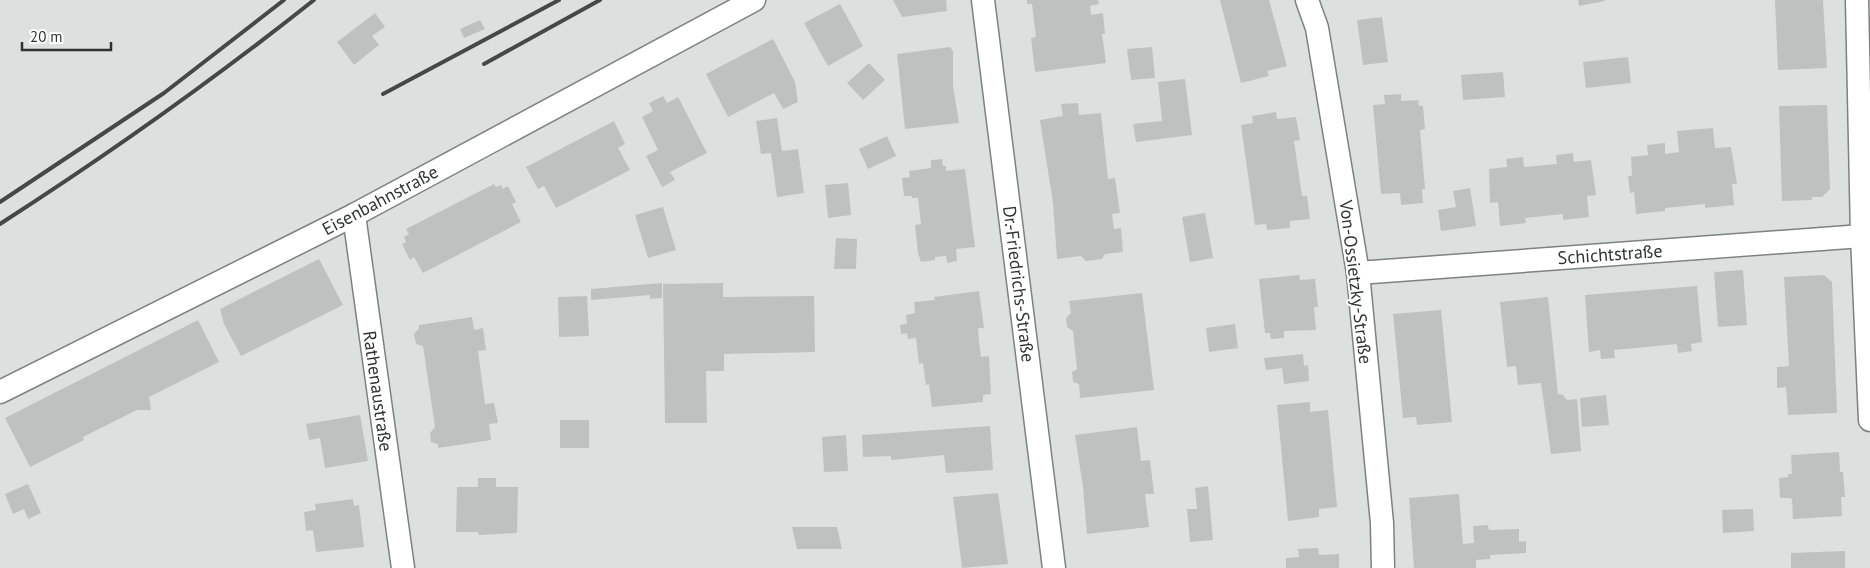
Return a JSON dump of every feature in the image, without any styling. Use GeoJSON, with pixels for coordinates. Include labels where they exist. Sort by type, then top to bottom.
{"type":"FeatureCollection","features":[{"type":"Feature","properties":{"kind":"street","name":"Eisenbahnstraße"},"geometry":{"type":"LineString","coordinates":[[0,392],[354,215],[754,0]]}},
{"type":"Feature","properties":{"kind":"street","name":"Dr.-Friedrichs-Straße"},"geometry":{"type":"LineString","coordinates":[[983,0],[1054,568]]}},
{"type":"Feature","properties":{"kind":"street","name":"Von-Ossietzky-Straße"},"geometry":{"type":"LineString","coordinates":[[1307,0],[1317,28],[1358,272],[1382,523],[1383,568]]}},
{"type":"Feature","properties":{"kind":"street"},"geometry":{"type":"LineString","coordinates":[[1857,0],[1862,236],[1870,420]]}},
{"type":"Feature","properties":{"kind":"street","name":"Rathenaustraße"},"geometry":{"type":"LineString","coordinates":[[354,215],[403,568]]}},
{"type":"Feature","properties":{"kind":"street","name":"Schichtstraße"},"geometry":{"type":"LineString","coordinates":[[1358,272],[1862,236]]}},
{"type":"Feature","properties":{"kind":"building"},"geometry":{"type":"Polygon","coordinates":[[[893,0],[946,0],[947,11],[902,17],[893,0]]]}},
{"type":"Feature","properties":{"kind":"building"},"geometry":{"type":"Polygon","coordinates":[[[1027,0],[1098,0],[1099,4],[1090,6],[1091,15],[1103,13],[1105,34],[1102,34],[1106,63],[1035,72],[1031,38],[1036,37],[1032,4],[1027,4],[1027,0]]]}},
{"type":"Feature","properties":{"kind":"building"},"geometry":{"type":"Polygon","coordinates":[[[1220,0],[1269,0],[1287,66],[1267,71],[1269,76],[1241,83],[1220,0]]]}},
{"type":"Feature","properties":{"kind":"building"},"geometry":{"type":"Polygon","coordinates":[[[1578,0],[1605,0],[1605,1],[1579,6],[1578,0]]]}},
{"type":"Feature","properties":{"kind":"building"},"geometry":{"type":"Polygon","coordinates":[[[1775,0],[1823,0],[1827,68],[1778,70],[1775,0]]]}},
{"type":"Feature","properties":{"kind":"building"},"geometry":{"type":"Polygon","coordinates":[[[840,4],[863,46],[828,66],[804,23],[840,4]]]}},
{"type":"Feature","properties":{"kind":"building"},"geometry":{"type":"Polygon","coordinates":[[[375,13],[385,27],[372,36],[379,45],[354,65],[337,42],[375,13]]]}},
{"type":"Feature","properties":{"kind":"building"},"geometry":{"type":"Polygon","coordinates":[[[1382,17],[1388,62],[1363,65],[1357,20],[1382,17]]]}},
{"type":"Feature","properties":{"kind":"building"},"geometry":{"type":"Polygon","coordinates":[[[480,20],[485,29],[464,38],[460,29],[480,20]]]}},
{"type":"Feature","properties":{"kind":"building"},"geometry":{"type":"Polygon","coordinates":[[[773,39],[795,82],[798,102],[783,109],[774,93],[728,117],[706,74],[773,39]]]}},
{"type":"Feature","properties":{"kind":"building"},"geometry":{"type":"Polygon","coordinates":[[[950,47],[953,51],[953,86],[959,123],[905,129],[897,54],[950,47]]]}},
{"type":"Feature","properties":{"kind":"building"},"geometry":{"type":"Polygon","coordinates":[[[1152,47],[1155,78],[1131,80],[1127,49],[1152,47]]]}},
{"type":"Feature","properties":{"kind":"building"},"geometry":{"type":"Polygon","coordinates":[[[1628,57],[1631,83],[1586,88],[1583,62],[1628,57]]]}},
{"type":"Feature","properties":{"kind":"building"},"geometry":{"type":"Polygon","coordinates":[[[869,63],[885,80],[863,100],[847,83],[869,63]]]}},
{"type":"Feature","properties":{"kind":"building"},"geometry":{"type":"Polygon","coordinates":[[[1503,72],[1505,97],[1463,100],[1461,75],[1503,72]]]}},
{"type":"Feature","properties":{"kind":"building"},"geometry":{"type":"Polygon","coordinates":[[[1185,79],[1192,135],[1136,142],[1133,124],[1162,121],[1158,82],[1185,79]]]}},
{"type":"Feature","properties":{"kind":"building"},"geometry":{"type":"Polygon","coordinates":[[[1401,94],[1401,101],[1418,100],[1419,106],[1423,106],[1425,129],[1420,130],[1425,189],[1422,189],[1423,203],[1401,205],[1400,193],[1381,194],[1373,105],[1385,104],[1384,95],[1401,94]]]}},
{"type":"Feature","properties":{"kind":"building"},"geometry":{"type":"Polygon","coordinates":[[[663,96],[667,103],[678,97],[707,153],[670,172],[675,180],[662,187],[646,156],[658,150],[642,117],[653,111],[649,103],[663,96]]]}},
{"type":"Feature","properties":{"kind":"building"},"geometry":{"type":"Polygon","coordinates":[[[1078,103],[1079,115],[1101,113],[1108,179],[1115,178],[1120,213],[1112,214],[1114,229],[1121,228],[1123,252],[1105,254],[1102,259],[1086,261],[1081,256],[1057,259],[1053,203],[1040,120],[1063,116],[1061,104],[1078,103]]]}},
{"type":"Feature","properties":{"kind":"building"},"geometry":{"type":"Polygon","coordinates":[[[1827,105],[1830,189],[1822,197],[1812,197],[1812,200],[1782,201],[1779,106],[1827,105]]]}},
{"type":"Feature","properties":{"kind":"building"},"geometry":{"type":"Polygon","coordinates":[[[1276,112],[1277,119],[1296,117],[1300,140],[1294,141],[1302,196],[1307,196],[1310,219],[1290,221],[1290,228],[1267,230],[1266,224],[1255,225],[1241,125],[1253,123],[1252,116],[1276,112]]]}},
{"type":"Feature","properties":{"kind":"building"},"geometry":{"type":"Polygon","coordinates":[[[777,118],[782,151],[798,149],[804,193],[777,197],[771,153],[761,154],[756,121],[777,118]]]}},
{"type":"Feature","properties":{"kind":"building"},"geometry":{"type":"Polygon","coordinates":[[[614,121],[625,144],[618,148],[630,170],[556,208],[544,186],[538,189],[526,167],[614,121]]]}},
{"type":"Feature","properties":{"kind":"building"},"geometry":{"type":"Polygon","coordinates":[[[1713,128],[1715,148],[1731,147],[1737,184],[1732,184],[1734,205],[1705,208],[1705,204],[1665,208],[1665,211],[1636,214],[1634,192],[1630,193],[1628,176],[1632,176],[1631,157],[1648,155],[1647,145],[1665,143],[1665,154],[1679,152],[1677,131],[1713,128]]]}},
{"type":"Feature","properties":{"kind":"building"},"geometry":{"type":"Polygon","coordinates":[[[887,136],[896,156],[868,169],[859,149],[887,136]]]}},
{"type":"Feature","properties":{"kind":"building"},"geometry":{"type":"Polygon","coordinates":[[[1573,153],[1574,162],[1591,160],[1596,195],[1587,196],[1589,217],[1563,220],[1563,214],[1525,218],[1526,223],[1500,226],[1498,202],[1490,203],[1489,169],[1507,167],[1506,159],[1523,157],[1524,167],[1557,164],[1556,155],[1573,153]]]}},
{"type":"Feature","properties":{"kind":"building"},"geometry":{"type":"Polygon","coordinates":[[[942,159],[943,166],[946,166],[946,171],[965,169],[975,247],[956,249],[957,261],[947,263],[946,256],[935,257],[935,260],[921,262],[918,253],[915,225],[921,224],[918,198],[904,196],[902,178],[910,177],[909,171],[931,168],[931,160],[942,159]]]}},
{"type":"Feature","properties":{"kind":"building"},"geometry":{"type":"Polygon","coordinates":[[[848,183],[851,215],[828,218],[825,185],[848,183]]]}},
{"type":"Feature","properties":{"kind":"building"},"geometry":{"type":"Polygon","coordinates":[[[494,184],[496,187],[501,185],[503,189],[508,186],[516,202],[512,204],[521,222],[423,273],[414,257],[410,260],[402,244],[406,242],[404,237],[409,234],[406,229],[494,184]]]}},
{"type":"Feature","properties":{"kind":"building"},"geometry":{"type":"Polygon","coordinates":[[[1470,188],[1476,226],[1441,231],[1438,210],[1456,207],[1453,191],[1470,188]]]}},
{"type":"Feature","properties":{"kind":"building"},"geometry":{"type":"Polygon","coordinates":[[[663,207],[676,250],[648,258],[635,215],[663,207]]]}},
{"type":"Feature","properties":{"kind":"building"},"geometry":{"type":"Polygon","coordinates":[[[1205,213],[1213,258],[1190,262],[1182,217],[1205,213]]]}},
{"type":"Feature","properties":{"kind":"building"},"geometry":{"type":"Polygon","coordinates":[[[836,238],[857,239],[856,269],[834,269],[836,238]]]}},
{"type":"Feature","properties":{"kind":"building"},"geometry":{"type":"Polygon","coordinates":[[[319,259],[343,305],[241,356],[224,324],[220,309],[319,259]]]}},
{"type":"Feature","properties":{"kind":"building"},"geometry":{"type":"Polygon","coordinates":[[[1743,270],[1747,325],[1718,327],[1714,272],[1743,270]]]}},
{"type":"Feature","properties":{"kind":"building"},"geometry":{"type":"Polygon","coordinates":[[[1299,275],[1300,280],[1315,279],[1318,307],[1314,307],[1316,330],[1284,331],[1284,338],[1271,339],[1270,333],[1265,333],[1259,279],[1299,275]]]}},
{"type":"Feature","properties":{"kind":"building"},"geometry":{"type":"Polygon","coordinates":[[[1824,275],[1832,282],[1837,413],[1788,415],[1786,387],[1777,388],[1777,367],[1789,366],[1784,277],[1824,275]]]}},
{"type":"Feature","properties":{"kind":"building"},"geometry":{"type":"Polygon","coordinates":[[[662,283],[662,298],[650,299],[650,295],[591,300],[591,289],[662,283]]]}},
{"type":"Feature","properties":{"kind":"building"},"geometry":{"type":"Polygon","coordinates":[[[723,283],[723,297],[814,296],[815,352],[724,354],[724,371],[706,371],[707,423],[665,423],[663,284],[723,283]]]}},
{"type":"Feature","properties":{"kind":"building"},"geometry":{"type":"Polygon","coordinates":[[[1697,286],[1702,342],[1691,344],[1692,351],[1678,353],[1677,344],[1614,350],[1615,358],[1601,359],[1600,350],[1589,352],[1585,295],[1697,286]]]}},
{"type":"Feature","properties":{"kind":"building"},"geometry":{"type":"Polygon","coordinates":[[[979,291],[984,328],[978,328],[979,342],[981,357],[989,356],[991,394],[983,395],[983,402],[932,407],[929,384],[926,385],[923,363],[919,364],[916,338],[908,339],[907,333],[901,334],[900,325],[907,324],[906,315],[915,313],[914,302],[935,300],[934,297],[979,291]]]}},
{"type":"Feature","properties":{"kind":"building"},"geometry":{"type":"Polygon","coordinates":[[[1142,293],[1154,390],[1080,398],[1079,384],[1073,382],[1072,372],[1077,369],[1073,331],[1067,327],[1066,318],[1071,313],[1069,301],[1142,293]]]}},
{"type":"Feature","properties":{"kind":"building"},"geometry":{"type":"Polygon","coordinates":[[[587,296],[589,336],[559,337],[558,297],[587,296]]]}},
{"type":"Feature","properties":{"kind":"building"},"geometry":{"type":"Polygon","coordinates":[[[1548,297],[1558,394],[1563,395],[1567,400],[1577,399],[1581,451],[1551,454],[1541,383],[1518,385],[1516,366],[1507,367],[1500,302],[1548,297]]]}},
{"type":"Feature","properties":{"kind":"building"},"geometry":{"type":"Polygon","coordinates":[[[1441,310],[1452,422],[1417,425],[1416,417],[1403,418],[1393,314],[1441,310]]]}},
{"type":"Feature","properties":{"kind":"building"},"geometry":{"type":"Polygon","coordinates":[[[472,317],[474,330],[483,328],[486,350],[478,351],[485,404],[494,403],[498,423],[489,424],[491,440],[438,448],[438,444],[431,442],[430,433],[435,427],[423,346],[416,344],[414,334],[419,325],[472,317]]]}},
{"type":"Feature","properties":{"kind":"building"},"geometry":{"type":"Polygon","coordinates":[[[198,320],[219,362],[149,397],[151,410],[137,410],[83,437],[84,440],[30,467],[5,418],[198,320]]]}},
{"type":"Feature","properties":{"kind":"building"},"geometry":{"type":"Polygon","coordinates":[[[1235,324],[1238,348],[1209,352],[1206,328],[1235,324]]]}},
{"type":"Feature","properties":{"kind":"building"},"geometry":{"type":"Polygon","coordinates":[[[1303,354],[1304,366],[1308,365],[1309,381],[1284,384],[1282,368],[1266,370],[1264,358],[1303,354]]]}},
{"type":"Feature","properties":{"kind":"building"},"geometry":{"type":"Polygon","coordinates":[[[1606,395],[1609,425],[1582,427],[1580,398],[1606,395]]]}},
{"type":"Feature","properties":{"kind":"building"},"geometry":{"type":"Polygon","coordinates":[[[1310,402],[1310,412],[1328,410],[1337,507],[1319,509],[1319,517],[1288,521],[1277,405],[1310,402]]]}},
{"type":"Feature","properties":{"kind":"building"},"geometry":{"type":"Polygon","coordinates":[[[360,415],[368,461],[325,468],[320,438],[309,440],[306,424],[360,415]]]}},
{"type":"Feature","properties":{"kind":"building"},"geometry":{"type":"Polygon","coordinates":[[[560,420],[589,420],[589,448],[560,448],[560,420]]]}},
{"type":"Feature","properties":{"kind":"building"},"geometry":{"type":"Polygon","coordinates":[[[990,426],[993,470],[946,473],[944,455],[891,460],[891,456],[863,457],[862,435],[990,426]]]}},
{"type":"Feature","properties":{"kind":"building"},"geometry":{"type":"Polygon","coordinates":[[[1137,427],[1141,461],[1150,460],[1154,494],[1145,494],[1149,527],[1087,534],[1083,487],[1075,435],[1137,427]]]}},
{"type":"Feature","properties":{"kind":"building"},"geometry":{"type":"Polygon","coordinates":[[[846,435],[848,471],[824,472],[822,437],[846,435]]]}},
{"type":"Feature","properties":{"kind":"building"},"geometry":{"type":"Polygon","coordinates":[[[1839,452],[1840,472],[1843,472],[1845,497],[1841,497],[1842,516],[1793,519],[1792,499],[1780,498],[1779,478],[1788,477],[1788,474],[1792,474],[1791,455],[1839,452]]]}},
{"type":"Feature","properties":{"kind":"building"},"geometry":{"type":"Polygon","coordinates":[[[478,478],[496,478],[496,487],[518,487],[517,533],[479,535],[478,532],[456,532],[457,487],[478,487],[478,478]]]}},
{"type":"Feature","properties":{"kind":"building"},"geometry":{"type":"Polygon","coordinates":[[[28,484],[41,513],[28,519],[24,509],[13,514],[5,494],[28,484]]]}},
{"type":"Feature","properties":{"kind":"building"},"geometry":{"type":"Polygon","coordinates":[[[1208,486],[1213,540],[1190,542],[1187,509],[1197,509],[1195,488],[1208,486]]]}},
{"type":"Feature","properties":{"kind":"building"},"geometry":{"type":"Polygon","coordinates":[[[998,493],[1008,564],[962,568],[953,497],[998,493]]]}},
{"type":"Feature","properties":{"kind":"building"},"geometry":{"type":"Polygon","coordinates":[[[1459,494],[1463,544],[1474,543],[1473,526],[1488,525],[1489,530],[1519,529],[1519,542],[1526,541],[1526,553],[1490,555],[1490,559],[1476,560],[1476,568],[1414,568],[1409,498],[1459,494]]]}},
{"type":"Feature","properties":{"kind":"building"},"geometry":{"type":"Polygon","coordinates":[[[353,499],[354,506],[359,505],[364,547],[316,552],[313,530],[306,531],[304,512],[316,510],[315,504],[353,499]]]}},
{"type":"Feature","properties":{"kind":"building"},"geometry":{"type":"Polygon","coordinates":[[[1753,509],[1754,531],[1723,533],[1722,510],[1753,509]]]}},
{"type":"Feature","properties":{"kind":"building"},"geometry":{"type":"Polygon","coordinates":[[[792,527],[837,527],[842,549],[797,549],[792,527]]]}},
{"type":"Feature","properties":{"kind":"building"},"geometry":{"type":"Polygon","coordinates":[[[1318,548],[1319,555],[1339,554],[1339,568],[1286,568],[1286,558],[1299,557],[1298,549],[1318,548]]]}},
{"type":"Feature","properties":{"kind":"building"},"geometry":{"type":"Polygon","coordinates":[[[1845,551],[1845,568],[1791,568],[1791,553],[1845,551]]]}},
{"type":"Feature","properties":{"kind":"railway"},"geometry":{"type":"LineString","coordinates":[[0,202],[164,93],[284,0]]}},
{"type":"Feature","properties":{"kind":"railway"},"geometry":{"type":"LineString","coordinates":[[0,224],[160,116],[314,0]]}},
{"type":"Feature","properties":{"kind":"railway"},"geometry":{"type":"LineString","coordinates":[[383,94],[559,0]]}},
{"type":"Feature","properties":{"kind":"railway"},"geometry":{"type":"LineString","coordinates":[[484,64],[600,0]]}}]}
